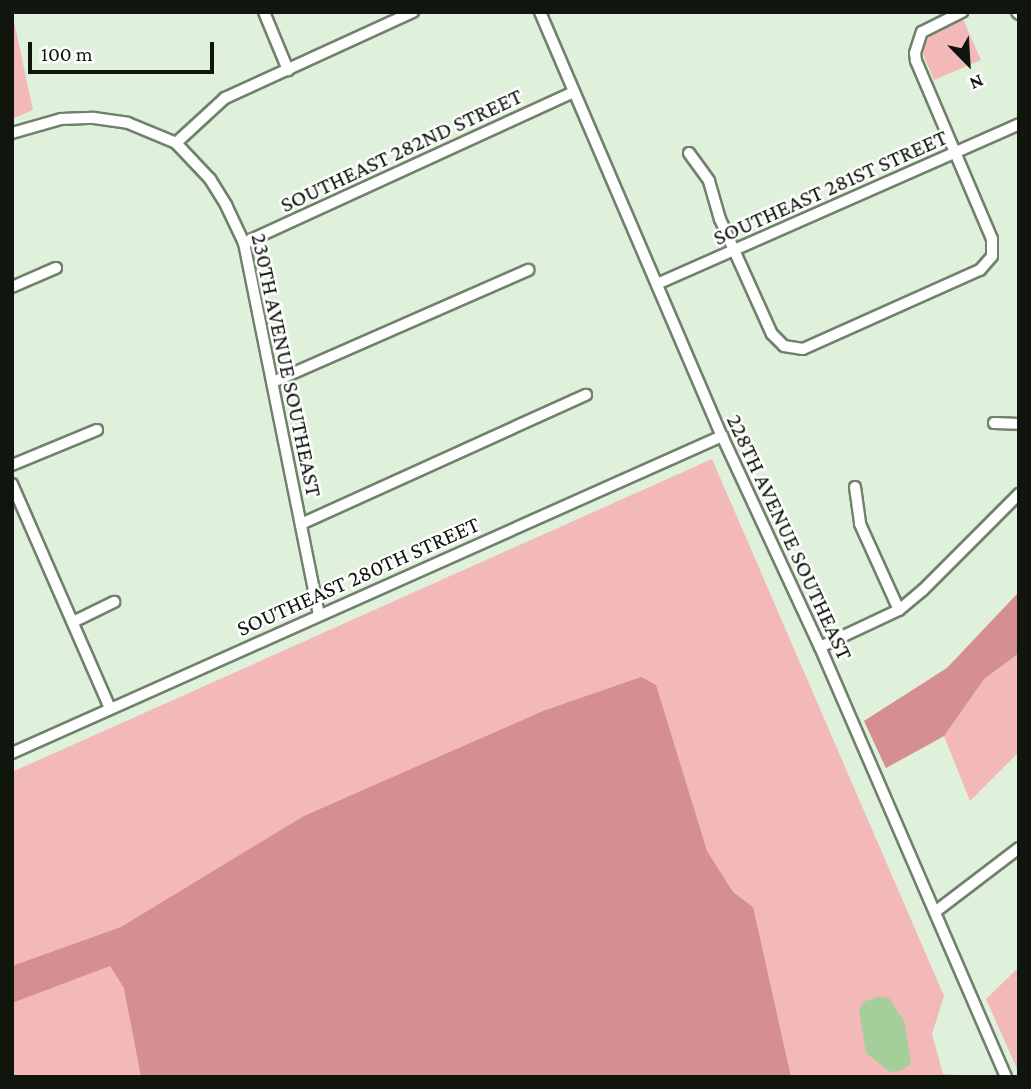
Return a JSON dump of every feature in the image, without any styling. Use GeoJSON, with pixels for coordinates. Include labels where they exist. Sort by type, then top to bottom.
{"type":"FeatureCollection","features":[{"type":"Feature","properties":{"kind":"street"},"geometry":{"type":"LineString","coordinates":[[264,12],[288,70]]}},
{"type":"Feature","properties":{"kind":"street"},"geometry":{"type":"LineString","coordinates":[[12,133],[61,119],[94,118],[128,123],[176,143],[225,99],[413,12]]}},
{"type":"Feature","properties":{"kind":"street","name":"228TH AVENUE SOUTHEAST"},"geometry":{"type":"LineString","coordinates":[[540,12],[722,436],[820,647],[1006,1077]]}},
{"type":"Feature","properties":{"kind":"street"},"geometry":{"type":"LineString","coordinates":[[689,153],[709,181],[734,250],[772,334],[785,346],[803,349],[980,270],[992,256],[992,240],[916,61],[917,40],[930,26],[962,12]]}},
{"type":"Feature","properties":{"kind":"street","name":"SOUTHEAST 282ND STREET"},"geometry":{"type":"LineString","coordinates":[[244,243],[574,92]]}},
{"type":"Feature","properties":{"kind":"street","name":"SOUTHEAST 281ST STREET"},"geometry":{"type":"LineString","coordinates":[[657,284],[1019,124]]}},
{"type":"Feature","properties":{"kind":"street","name":"230TH AVENUE SOUTHEAST"},"geometry":{"type":"LineString","coordinates":[[176,143],[210,179],[244,243],[319,614]]}},
{"type":"Feature","properties":{"kind":"street"},"geometry":{"type":"LineString","coordinates":[[12,287],[56,268]]}},
{"type":"Feature","properties":{"kind":"street"},"geometry":{"type":"LineString","coordinates":[[273,382],[528,270]]}},
{"type":"Feature","properties":{"kind":"street"},"geometry":{"type":"LineString","coordinates":[[301,524],[586,395]]}},
{"type":"Feature","properties":{"kind":"street"},"geometry":{"type":"LineString","coordinates":[[994,423],[1019,424]]}},
{"type":"Feature","properties":{"kind":"street"},"geometry":{"type":"LineString","coordinates":[[12,466],[97,430]]}},
{"type":"Feature","properties":{"kind":"street","name":"SOUTHEAST 280TH STREET"},"geometry":{"type":"LineString","coordinates":[[12,753],[722,436]]}},
{"type":"Feature","properties":{"kind":"street"},"geometry":{"type":"LineString","coordinates":[[12,484],[110,708]]}},
{"type":"Feature","properties":{"kind":"street"},"geometry":{"type":"LineString","coordinates":[[856,488],[860,524],[899,610]]}},
{"type":"Feature","properties":{"kind":"street"},"geometry":{"type":"LineString","coordinates":[[820,647],[899,610],[923,590],[1019,494]]}},
{"type":"Feature","properties":{"kind":"street"},"geometry":{"type":"LineString","coordinates":[[73,622],[114,602]]}},
{"type":"Feature","properties":{"kind":"street"},"geometry":{"type":"LineString","coordinates":[[935,912],[1019,848]]}},
{"type":"Feature","properties":{"kind":"shaded area"},"geometry":{"type":"Polygon","coordinates":[[[12,12],[33,110],[12,119],[12,12]]]}},
{"type":"Feature","properties":{"kind":"shaded area"},"geometry":{"type":"Polygon","coordinates":[[[963,19],[981,60],[934,80],[923,54],[925,42],[933,32],[963,19]]]}},
{"type":"Feature","properties":{"kind":"shaded area"},"geometry":{"type":"Polygon","coordinates":[[[712,459],[944,996],[932,1034],[943,1074],[978,1077],[12,1077],[12,772],[712,459]]]}},
{"type":"Feature","properties":{"kind":"shaded area"},"geometry":{"type":"Polygon","coordinates":[[[1019,592],[1019,752],[970,801],[944,736],[886,768],[864,721],[947,668],[1019,592]]]}},
{"type":"Feature","properties":{"kind":"shaded area"},"geometry":{"type":"Polygon","coordinates":[[[1019,592],[1019,653],[984,679],[944,736],[886,768],[864,721],[947,668],[1019,592]]]}},
{"type":"Feature","properties":{"kind":"shaded area"},"geometry":{"type":"Polygon","coordinates":[[[641,677],[656,685],[707,851],[733,892],[753,907],[791,1077],[141,1077],[124,988],[110,966],[12,1003],[12,966],[121,927],[304,816],[543,711],[641,677]]]}},
{"type":"Feature","properties":{"kind":"shaded area"},"geometry":{"type":"Polygon","coordinates":[[[1019,967],[1019,1073],[986,999],[1019,967]]]}},
{"type":"Feature","properties":{"kind":"shaded area"},"geometry":{"type":"Polygon","coordinates":[[[878,997],[889,998],[904,1021],[911,1064],[900,1071],[890,1072],[866,1053],[859,1010],[865,1001],[878,997]]]}}]}
